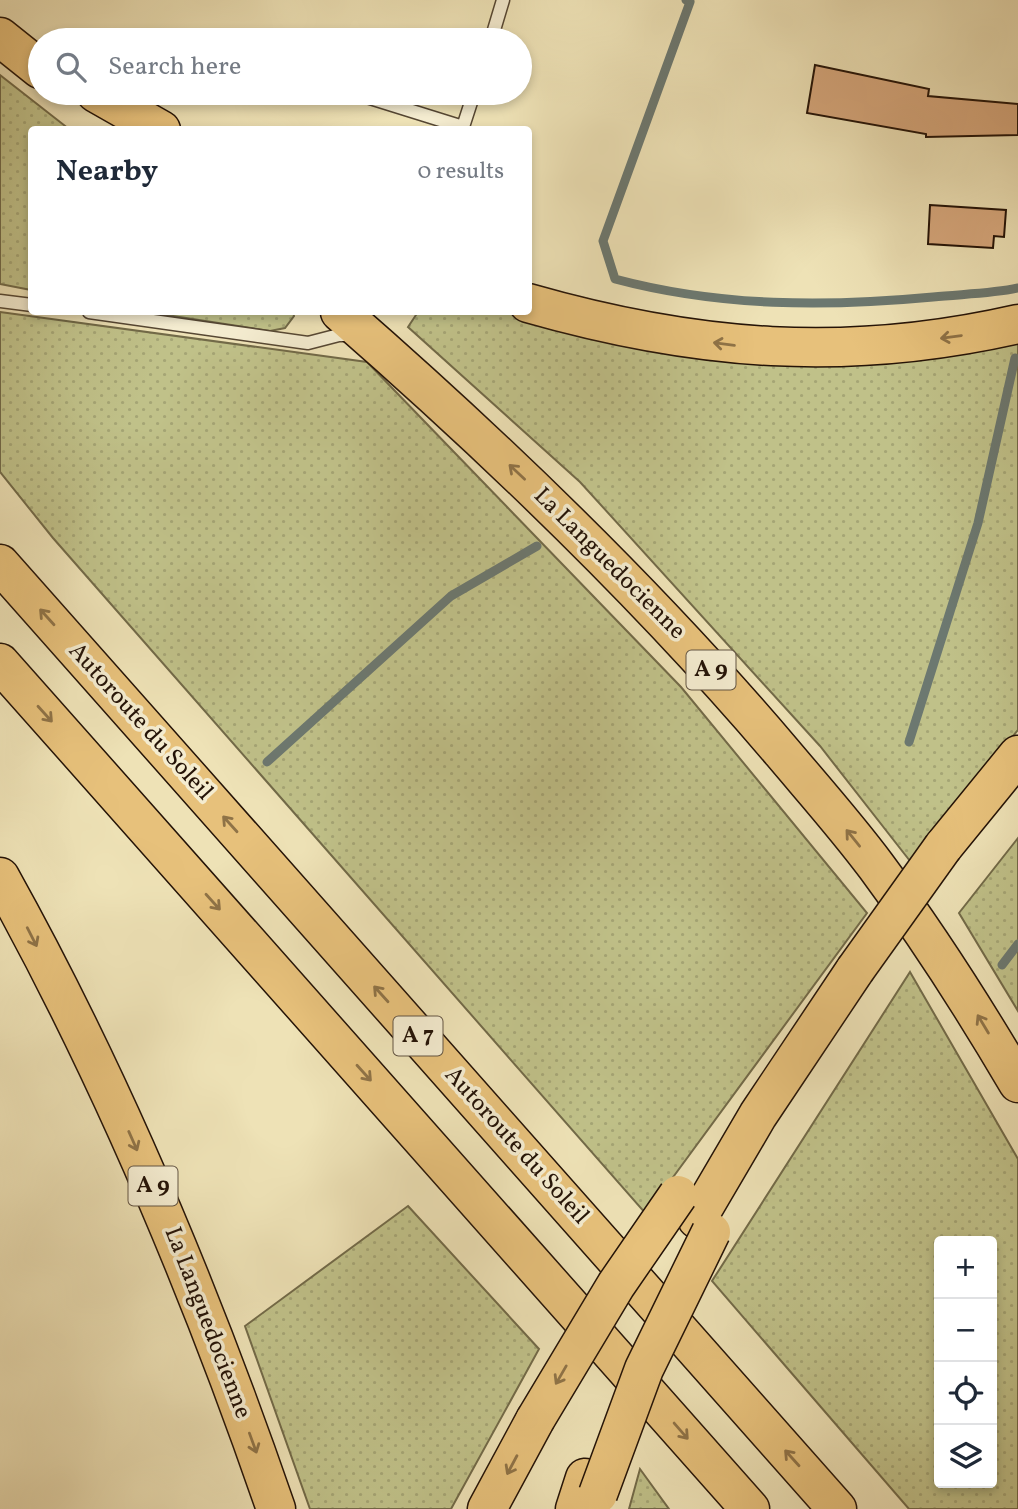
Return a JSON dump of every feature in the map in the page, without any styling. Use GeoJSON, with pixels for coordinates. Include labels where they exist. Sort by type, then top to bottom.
{"type":"FeatureCollection","features":[{"type":"Feature","properties":{"kind":"highway"},"geometry":{"type":"LineString","coordinates":[[0,35],[28,51]]}},
{"type":"Feature","properties":{"kind":"highway"},"geometry":{"type":"LineString","coordinates":[[0,35],[28,59]]}},
{"type":"Feature","properties":{"kind":"highway"},"geometry":{"type":"LineString","coordinates":[[86,105],[112,126]]}},
{"type":"Feature","properties":{"kind":"highway"},"geometry":{"type":"LineString","coordinates":[[117,105],[154,126]]}},
{"type":"Feature","properties":{"kind":"highway"},"geometry":{"type":"LineString","coordinates":[[532,304],[595,322],[733,345],[817,349],[894,345],[1018,324]]}},
{"type":"Feature","properties":{"kind":"highway","name":"La Languedocienne"},"geometry":{"type":"LineString","coordinates":[[354,324],[565,518],[676,631],[747,711],[875,864],[962,989],[1018,1083]]}},
{"type":"Feature","properties":{"kind":"highway","name":"Autoroute du Soleil"},"geometry":{"type":"LineString","coordinates":[[0,564],[837,1509]]}},
{"type":"Feature","properties":{"kind":"highway","name":"A 7"},"geometry":{"type":"LineString","coordinates":[[0,663],[750,1509]]}},
{"type":"Feature","properties":{"kind":"highway"},"geometry":{"type":"LineString","coordinates":[[487,1509],[535,1420],[616,1285],[695,1215],[799,1083],[860,977],[949,857],[1018,755]]}},
{"type":"Feature","properties":{"kind":"highway"},"geometry":{"type":"LineString","coordinates":[[949,857],[1018,786]]}},
{"type":"Feature","properties":{"kind":"highway","name":"La Languedocienne"},"geometry":{"type":"LineString","coordinates":[[0,877],[91,1050],[132,1138],[230,1380],[276,1509]]}},
{"type":"Feature","properties":{"kind":"highway"},"geometry":{"type":"LineString","coordinates":[[588,1497],[639,1334],[695,1215],[832,1003],[860,977]]}},
{"type":"Feature","properties":{"kind":"lane"},"geometry":{"type":"LineString","coordinates":[[495,28],[503,0]]}},
{"type":"Feature","properties":{"kind":"lane"},"geometry":{"type":"LineString","coordinates":[[391,105],[457,126]]}},
{"type":"Feature","properties":{"kind":"lane"},"geometry":{"type":"LineString","coordinates":[[464,126],[470,105]]}},
{"type":"Feature","properties":{"kind":"lane"},"geometry":{"type":"LineString","coordinates":[[0,301],[28,304]]}},
{"type":"Feature","properties":{"kind":"lane"},"geometry":{"type":"LineString","coordinates":[[110,315],[308,343],[339,335],[354,324]]}},
{"type":"Feature","properties":{"kind":"green space"},"geometry":{"type":"Polygon","coordinates":[[[0,75],[28,97],[28,105],[38,105],[65,126],[28,126],[28,289],[0,284],[0,75]]]}},
{"type":"Feature","properties":{"kind":"green space"},"geometry":{"type":"Polygon","coordinates":[[[0,312],[367,362],[681,687],[867,913],[646,1214],[53,538],[0,472],[0,312]]]}},
{"type":"Feature","properties":{"kind":"green space"},"geometry":{"type":"Polygon","coordinates":[[[166,315],[294,315],[285,328],[270,331],[166,315]]]}},
{"type":"Feature","properties":{"kind":"green space"},"geometry":{"type":"Polygon","coordinates":[[[416,315],[526,315],[605,339],[1018,337],[1018,730],[910,861],[820,746],[580,482],[408,327],[416,315]]]}},
{"type":"Feature","properties":{"kind":"green space"},"geometry":{"type":"Polygon","coordinates":[[[1018,838],[1018,1011],[959,913],[1018,838]]]}},
{"type":"Feature","properties":{"kind":"green space"},"geometry":{"type":"Polygon","coordinates":[[[910,972],[1018,1159],[1018,1509],[909,1509],[712,1281],[910,972]]]}},
{"type":"Feature","properties":{"kind":"green space"},"geometry":{"type":"Polygon","coordinates":[[[408,1206],[539,1349],[451,1509],[310,1509],[245,1326],[408,1206]]]}},
{"type":"Feature","properties":{"kind":"green space"},"geometry":{"type":"Polygon","coordinates":[[[640,1469],[669,1509],[629,1509],[640,1469]]]}},
{"type":"Feature","properties":{"kind":"building"},"geometry":{"type":"Polygon","coordinates":[[[815,65],[929,89],[928,96],[1018,104],[1018,135],[926,137],[926,134],[807,113],[815,65]]]}},
{"type":"Feature","properties":{"kind":"building"},"geometry":{"type":"Polygon","coordinates":[[[930,205],[1006,210],[1004,237],[994,236],[993,248],[928,244],[930,205]]]}},
{"type":"Feature","properties":{"kind":"waterway"},"geometry":{"type":"LineString","coordinates":[[686,0],[690,2],[603,241],[615,279],[734,300],[813,303],[893,300],[1018,288]]}},
{"type":"Feature","properties":{"kind":"waterway"},"geometry":{"type":"LineString","coordinates":[[909,742],[978,523],[1015,358]]}},
{"type":"Feature","properties":{"kind":"waterway"},"geometry":{"type":"LineString","coordinates":[[267,762],[451,596],[537,546]]}},
{"type":"Feature","properties":{"kind":"waterway"},"geometry":{"type":"LineString","coordinates":[[1002,965],[1018,944]]}}]}
